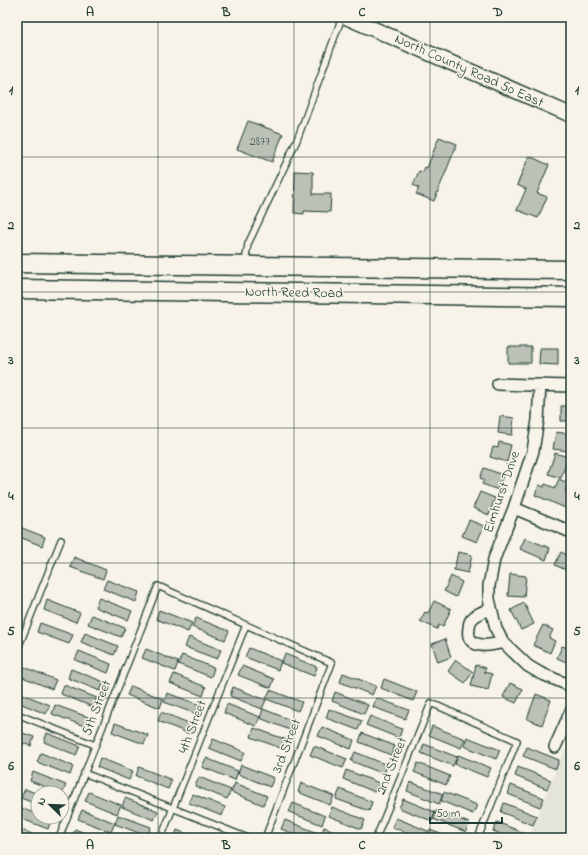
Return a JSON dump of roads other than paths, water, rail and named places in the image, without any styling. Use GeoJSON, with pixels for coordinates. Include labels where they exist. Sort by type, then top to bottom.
{"type":"FeatureCollection","features":[{"type":"Feature","properties":{"kind":"main road","name":"North Reed Road"},"geometry":{"type":"LineString","coordinates":[[17,263],[571,270]]}},
{"type":"Feature","properties":{"kind":"main road","name":"North Reed Road"},"geometry":{"type":"LineString","coordinates":[[17,289],[571,297]]}},
{"type":"Feature","properties":{"kind":"street","name":"North County Road 50 East"},"geometry":{"type":"LineString","coordinates":[[346,17],[571,115]]}},
{"type":"Feature","properties":{"kind":"street"},"geometry":{"type":"LineString","coordinates":[[498,384],[571,386]]}},
{"type":"Feature","properties":{"kind":"street","name":"Elmhurst Drive"},"geometry":{"type":"LineString","coordinates":[[503,642],[496,629],[491,608],[489,586],[494,559],[514,508],[533,451],[538,420],[540,385]]}},
{"type":"Feature","properties":{"kind":"street"},"geometry":{"type":"LineString","coordinates":[[514,508],[571,532]]}},
{"type":"Feature","properties":{"kind":"street"},"geometry":{"type":"LineString","coordinates":[[491,608],[474,617],[470,622],[468,634],[471,640],[476,644],[491,646],[503,642],[528,666],[540,673],[571,686]]}},
{"type":"Feature","properties":{"kind":"street"},"geometry":{"type":"LineString","coordinates":[[555,747],[571,711]]}},
{"type":"Feature","properties":{"kind":"lane"},"geometry":{"type":"LineString","coordinates":[[245,266],[248,244],[297,140],[342,17]]}},
{"type":"Feature","properties":{"kind":"lane"},"geometry":{"type":"LineString","coordinates":[[17,651],[61,540]]}},
{"type":"Feature","properties":{"kind":"lane","name":"5th Street"},"geometry":{"type":"LineString","coordinates":[[59,838],[158,586],[246,625]]}},
{"type":"Feature","properties":{"kind":"lane","name":"3rd Street"},"geometry":{"type":"LineString","coordinates":[[246,625],[332,663],[265,838]]}},
{"type":"Feature","properties":{"kind":"lane","name":"4th Street"},"geometry":{"type":"LineString","coordinates":[[161,838],[246,625]]}},
{"type":"Feature","properties":{"kind":"lane","name":"2nd Street"},"geometry":{"type":"LineString","coordinates":[[376,838],[431,703],[517,741],[478,838]]}},
{"type":"Feature","properties":{"kind":"lane"},"geometry":{"type":"LineString","coordinates":[[17,714],[95,745]]}},
{"type":"Feature","properties":{"kind":"lane"},"geometry":{"type":"LineString","coordinates":[[84,773],[248,838]]}}]}
